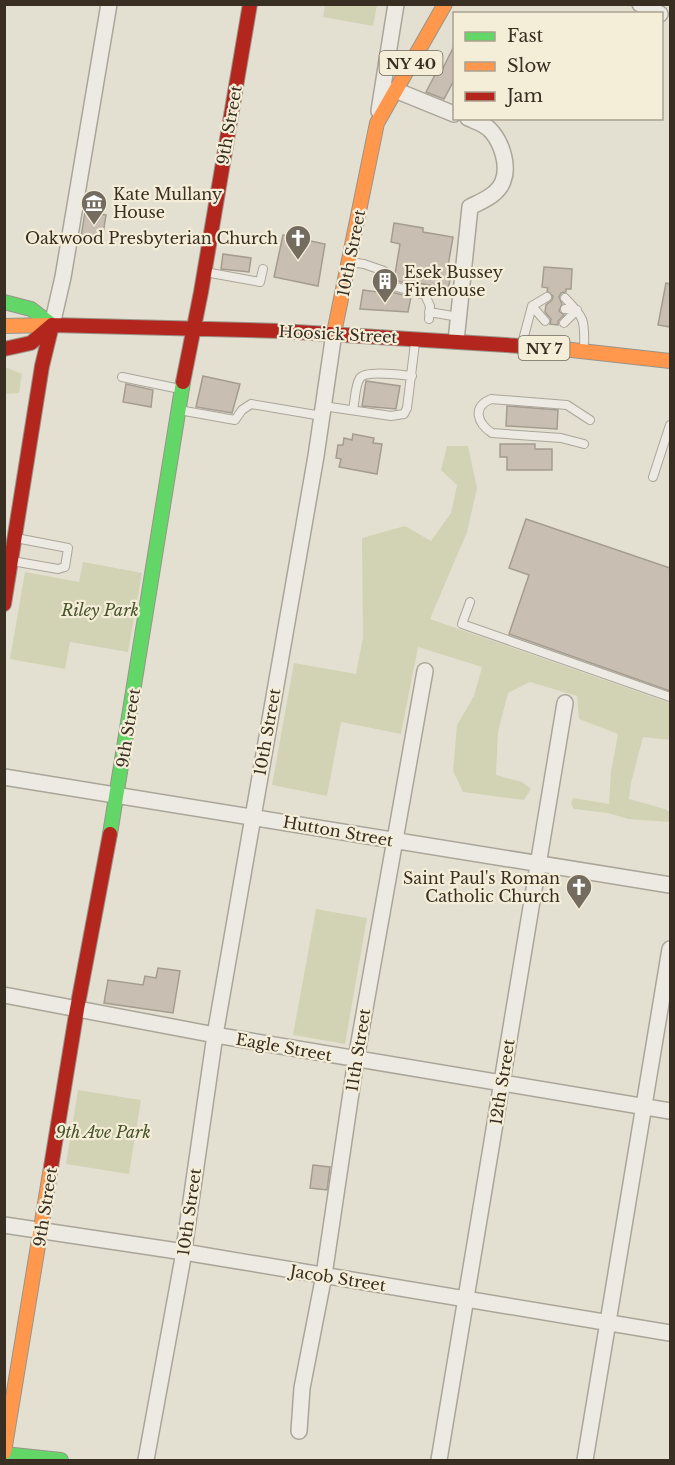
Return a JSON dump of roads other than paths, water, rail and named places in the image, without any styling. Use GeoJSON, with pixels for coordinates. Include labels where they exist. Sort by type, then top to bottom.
{"type":"FeatureCollection","features":[{"type":"Feature","properties":{"kind":"main road","name":"9th Street"},"geometry":{"type":"LineString","coordinates":[[4,1453],[77,1009],[117,797],[181,390],[204,272],[250,4]]}},
{"type":"Feature","properties":{"kind":"main road","name":"NY 40"},"geometry":{"type":"LineString","coordinates":[[377,123],[445,4]]}},
{"type":"Feature","properties":{"kind":"main road","name":"10th Street"},"geometry":{"type":"LineString","coordinates":[[334,333],[377,123]]}},
{"type":"Feature","properties":{"kind":"main road"},"geometry":{"type":"LineString","coordinates":[[4,302],[22,303],[52,325]]}},
{"type":"Feature","properties":{"kind":"main road"},"geometry":{"type":"LineString","coordinates":[[4,350],[33,344],[52,325]]}},
{"type":"Feature","properties":{"kind":"main road"},"geometry":{"type":"LineString","coordinates":[[4,604],[42,366],[52,325]]}},
{"type":"Feature","properties":{"kind":"main road","name":"Hoosick Street"},"geometry":{"type":"LineString","coordinates":[[4,326],[52,325],[334,333],[584,351],[670,361]]}},
{"type":"Feature","properties":{"kind":"main road"},"geometry":{"type":"LineString","coordinates":[[4,1453],[61,1461]]}},
{"type":"Feature","properties":{"kind":"street"},"geometry":{"type":"LineString","coordinates":[[52,325],[63,277],[109,4]]}},
{"type":"Feature","properties":{"kind":"street","name":"10th Street"},"geometry":{"type":"LineString","coordinates":[[377,123],[396,4]]}},
{"type":"Feature","properties":{"kind":"street"},"geometry":{"type":"LineString","coordinates":[[640,4],[657,12]]}},
{"type":"Feature","properties":{"kind":"street"},"geometry":{"type":"LineString","coordinates":[[395,90],[453,114]]}},
{"type":"Feature","properties":{"kind":"street"},"geometry":{"type":"LineString","coordinates":[[456,341],[470,207],[489,198],[503,182],[505,159],[493,132],[482,123],[474,120]]}},
{"type":"Feature","properties":{"kind":"street","name":"10th Street"},"geometry":{"type":"LineString","coordinates":[[146,1461],[184,1252],[215,1035],[334,333]]}},
{"type":"Feature","properties":{"kind":"street","name":"11th Street"},"geometry":{"type":"LineString","coordinates":[[299,1431],[302,1388],[324,1275],[356,1059],[425,670]]}},
{"type":"Feature","properties":{"kind":"street","name":"12th Street"},"geometry":{"type":"LineString","coordinates":[[439,1461],[565,703]]}},
{"type":"Feature","properties":{"kind":"street","name":"Hutton Street"},"geometry":{"type":"LineString","coordinates":[[4,777],[670,885]]}},
{"type":"Feature","properties":{"kind":"street"},"geometry":{"type":"LineString","coordinates":[[585,1461],[670,949]]}},
{"type":"Feature","properties":{"kind":"street","name":"Eagle Street"},"geometry":{"type":"LineString","coordinates":[[4,995],[215,1035],[670,1111]]}},
{"type":"Feature","properties":{"kind":"street","name":"Jacob Street"},"geometry":{"type":"LineString","coordinates":[[4,1225],[184,1252],[670,1333]]}},
{"type":"Feature","properties":{"kind":"lane"},"geometry":{"type":"LineString","coordinates":[[349,261],[384,271],[386,284],[425,295],[430,306],[429,316],[459,317]]}},
{"type":"Feature","properties":{"kind":"lane"},"geometry":{"type":"LineString","coordinates":[[204,272],[260,282],[263,269]]}},
{"type":"Feature","properties":{"kind":"lane"},"geometry":{"type":"LineString","coordinates":[[522,346],[532,306],[547,297]]}},
{"type":"Feature","properties":{"kind":"lane"},"geometry":{"type":"LineString","coordinates":[[565,298],[577,310],[585,323],[584,351]]}},
{"type":"Feature","properties":{"kind":"lane"},"geometry":{"type":"LineString","coordinates":[[532,306],[546,308]]}},
{"type":"Feature","properties":{"kind":"lane"},"geometry":{"type":"LineString","coordinates":[[532,306],[545,321]]}},
{"type":"Feature","properties":{"kind":"lane"},"geometry":{"type":"LineString","coordinates":[[565,309],[577,310]]}},
{"type":"Feature","properties":{"kind":"lane"},"geometry":{"type":"LineString","coordinates":[[564,323],[577,310]]}},
{"type":"Feature","properties":{"kind":"lane"},"geometry":{"type":"LineString","coordinates":[[178,410],[235,420],[242,410],[251,404],[322,411],[353,410],[391,416],[404,414],[408,408],[416,338]]}},
{"type":"Feature","properties":{"kind":"lane"},"geometry":{"type":"LineString","coordinates":[[353,410],[359,379],[363,375],[375,373],[411,376]]}},
{"type":"Feature","properties":{"kind":"lane"},"geometry":{"type":"LineString","coordinates":[[122,377],[181,390]]}},
{"type":"Feature","properties":{"kind":"lane"},"geometry":{"type":"LineString","coordinates":[[584,444],[561,438],[492,433],[480,421],[478,411],[483,403],[491,399],[556,404],[567,405],[590,420]]}},
{"type":"Feature","properties":{"kind":"lane"},"geometry":{"type":"LineString","coordinates":[[654,477],[670,425]]}},
{"type":"Feature","properties":{"kind":"lane"},"geometry":{"type":"LineString","coordinates":[[12,561],[58,569],[65,567],[68,548],[15,537]]}},
{"type":"Feature","properties":{"kind":"lane"},"geometry":{"type":"LineString","coordinates":[[470,602],[462,624],[670,697]]}},
{"type":"Feature","properties":{"kind":"place","name":"Kate Mullany House"},"geometry":{"type":"Point","coordinates":[94,226]}},
{"type":"Feature","properties":{"kind":"place","name":"Oakwood Presbyterian Church"},"geometry":{"type":"Point","coordinates":[298,261]}},
{"type":"Feature","properties":{"kind":"place","name":"Esek Bussey Firehouse"},"geometry":{"type":"Point","coordinates":[385,304]}},
{"type":"Feature","properties":{"kind":"place","name":"Saint Paul's Roman Catholic Church"},"geometry":{"type":"Point","coordinates":[579,910]}},
{"type":"Feature","properties":{"kind":"park label","name":"Riley Park"},"geometry":{"type":"Point","coordinates":[100,610]}},
{"type":"Feature","properties":{"kind":"park label","name":"9th Ave Park"},"geometry":{"type":"Point","coordinates":[103,1132]}}]}
